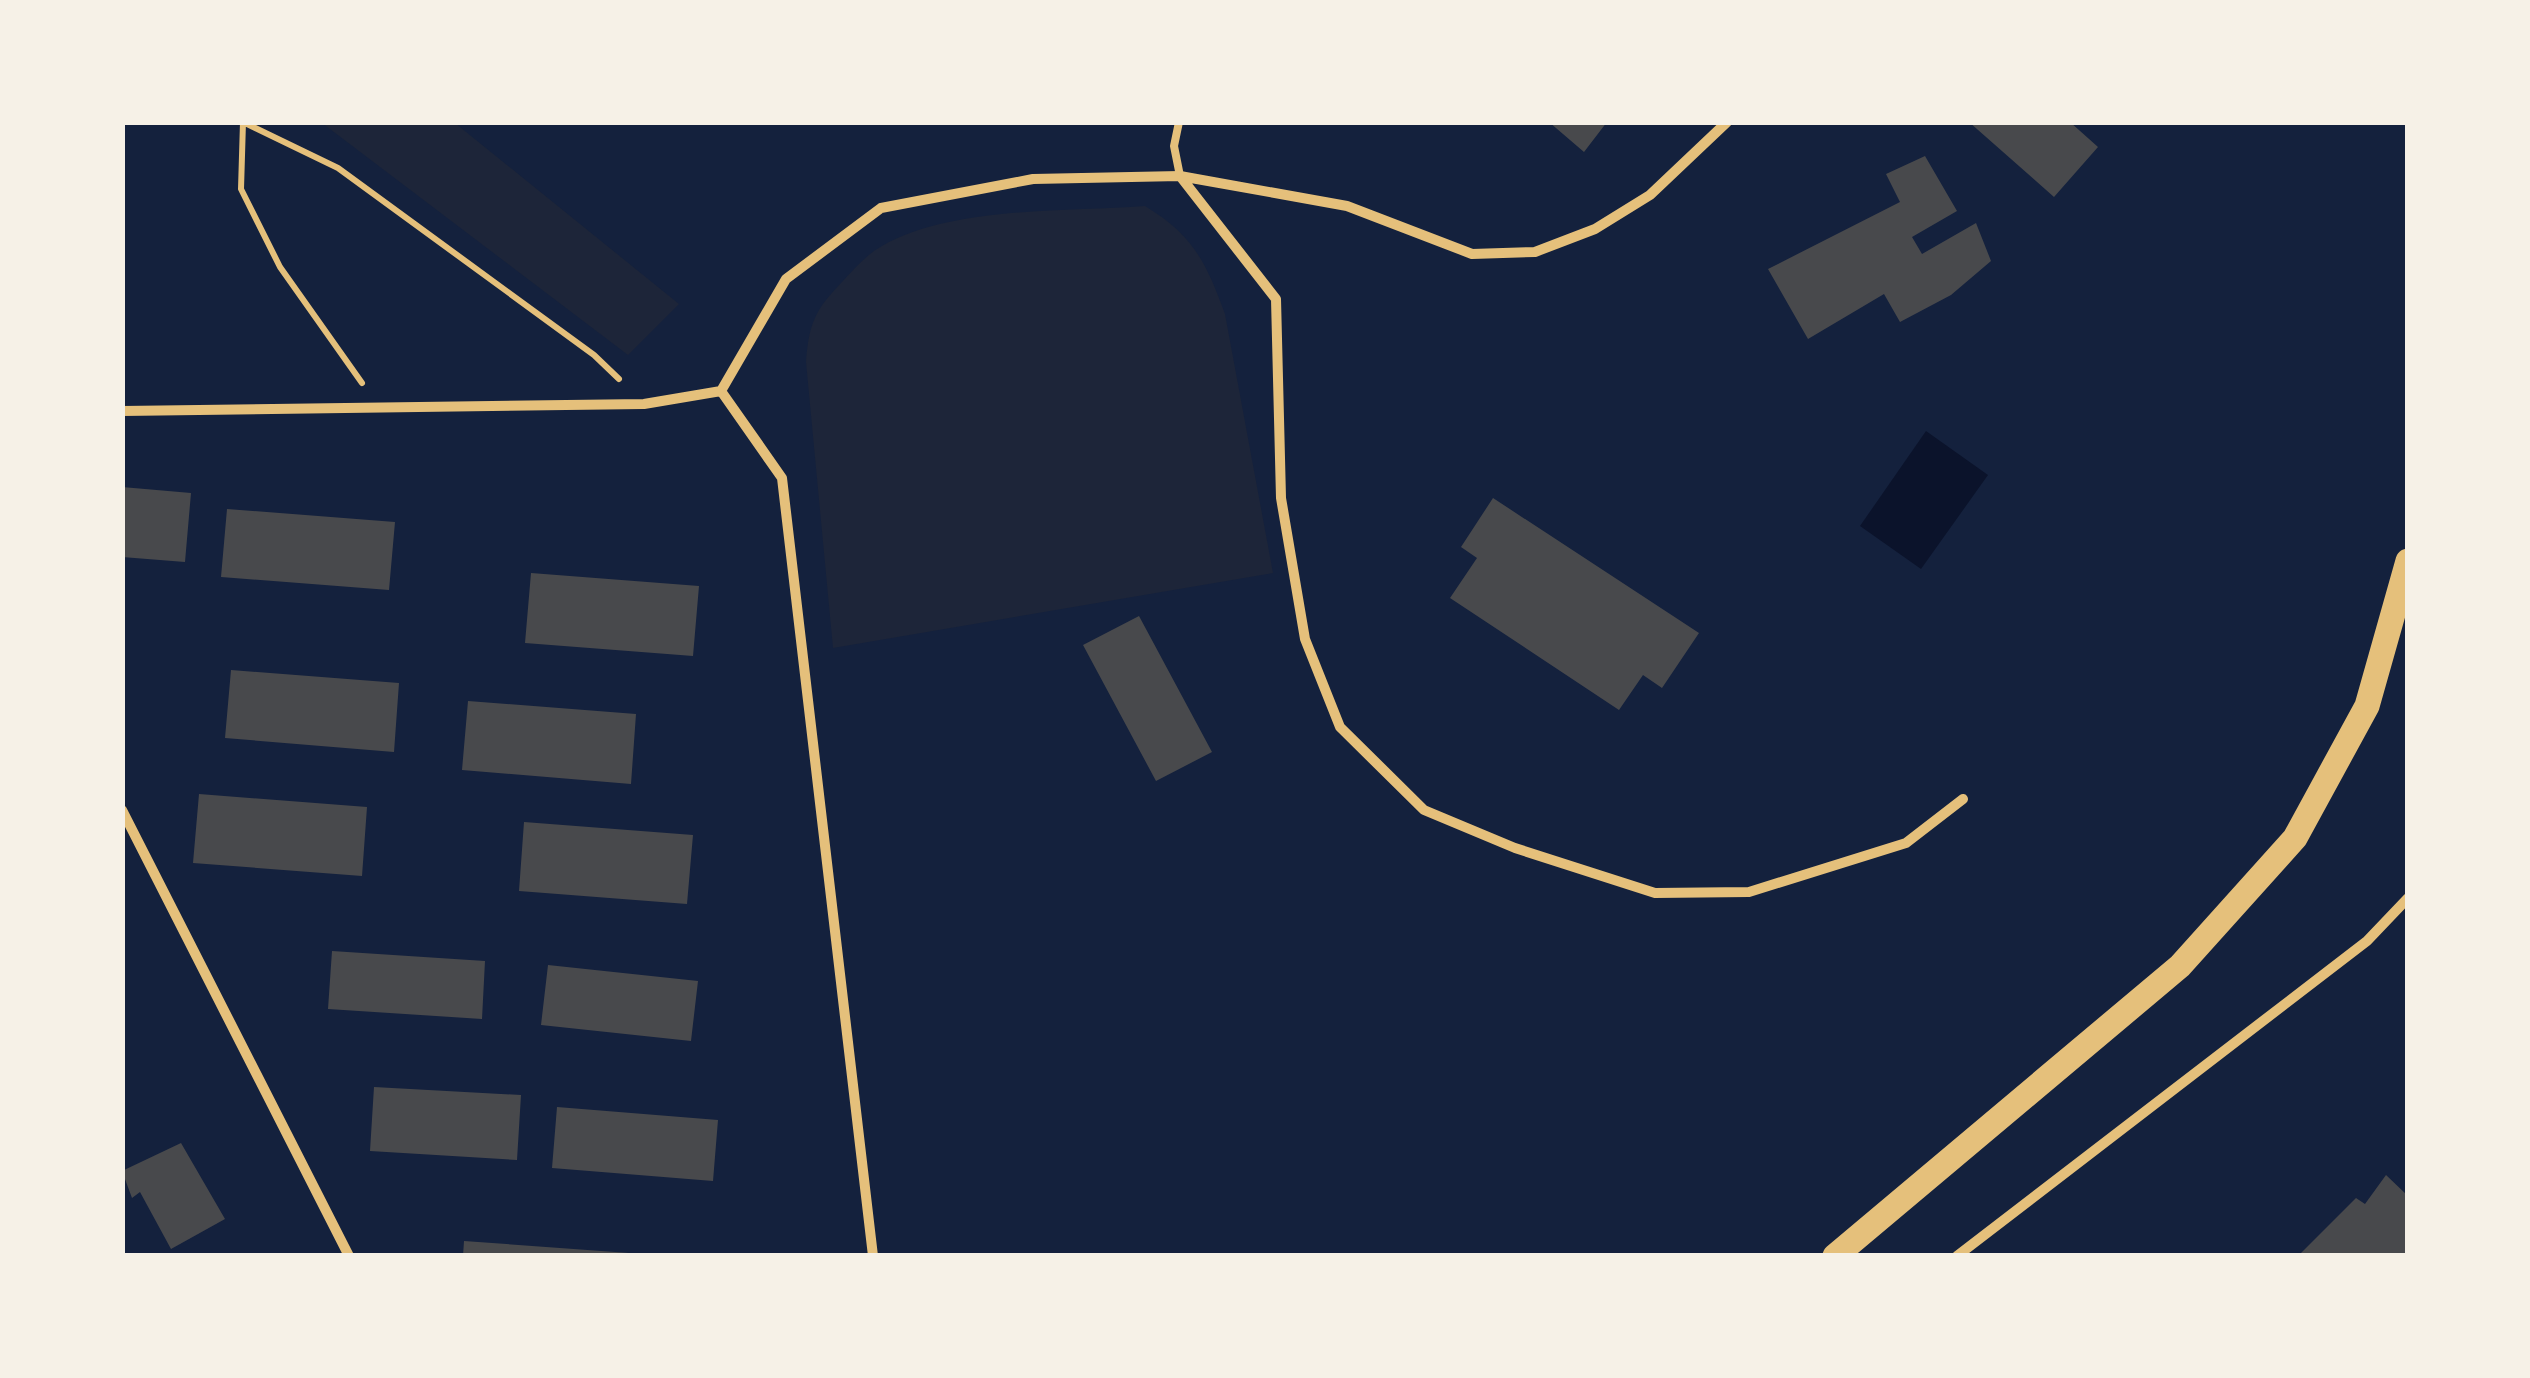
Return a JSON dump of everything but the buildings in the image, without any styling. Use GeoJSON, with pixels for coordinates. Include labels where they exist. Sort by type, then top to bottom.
{"type":"FeatureCollection","features":[{"type":"Feature","properties":{"kind":"main road"},"geometry":{"type":"LineString","coordinates":[[1835,1256],[2180,966],[2295,838],[2368,706],[2408,561]]}},
{"type":"Feature","properties":{"kind":"street"},"geometry":{"type":"LineString","coordinates":[[721,391],[786,279],[881,208],[1033,179],[1180,176],[1347,206],[1472,254],[1535,252],[1595,230],[1650,194],[1728,122]]}},
{"type":"Feature","properties":{"kind":"street"},"geometry":{"type":"LineString","coordinates":[[1180,176],[1276,298],[1282,498],[1304,639],[1340,726],[1424,810],[1514,848],[1655,893],[1749,892],[1906,842],[1963,799]]}},
{"type":"Feature","properties":{"kind":"street"},"geometry":{"type":"LineString","coordinates":[[122,411],[644,404],[721,391]]}},
{"type":"Feature","properties":{"kind":"street"},"geometry":{"type":"LineString","coordinates":[[721,391],[782,478],[873,1256]]}},
{"type":"Feature","properties":{"kind":"street"},"geometry":{"type":"LineString","coordinates":[[122,810],[349,1256]]}},
{"type":"Feature","properties":{"kind":"street"},"geometry":{"type":"LineString","coordinates":[[1958,1256],[2339,963],[2408,898]]}},
{"type":"Feature","properties":{"kind":"lane"},"geometry":{"type":"LineString","coordinates":[[1179,122],[1174,146],[1180,176]]}},
{"type":"Feature","properties":{"kind":"path"},"geometry":{"type":"LineString","coordinates":[[379,408],[280,267],[241,189],[243,122],[338,168],[594,355],[644,404]]}},
{"type":"Feature","properties":{"kind":"shaded area"},"geometry":{"type":"Polygon","coordinates":[[[322,123],[455,123],[679,304],[628,355],[322,123]]]}},
{"type":"Feature","properties":{"kind":"shaded area"},"geometry":{"type":"Polygon","coordinates":[[[1145,206],[1175,228],[1196,251],[1225,314],[1273,573],[833,648],[806,362],[812,327],[825,301],[876,249],[910,233],[975,217],[1145,206]]]}},
{"type":"Feature","properties":{"kind":"shaded area"},"geometry":{"type":"Polygon","coordinates":[[[1926,431],[1988,475],[1921,569],[1860,526],[1926,431]]]}}]}
